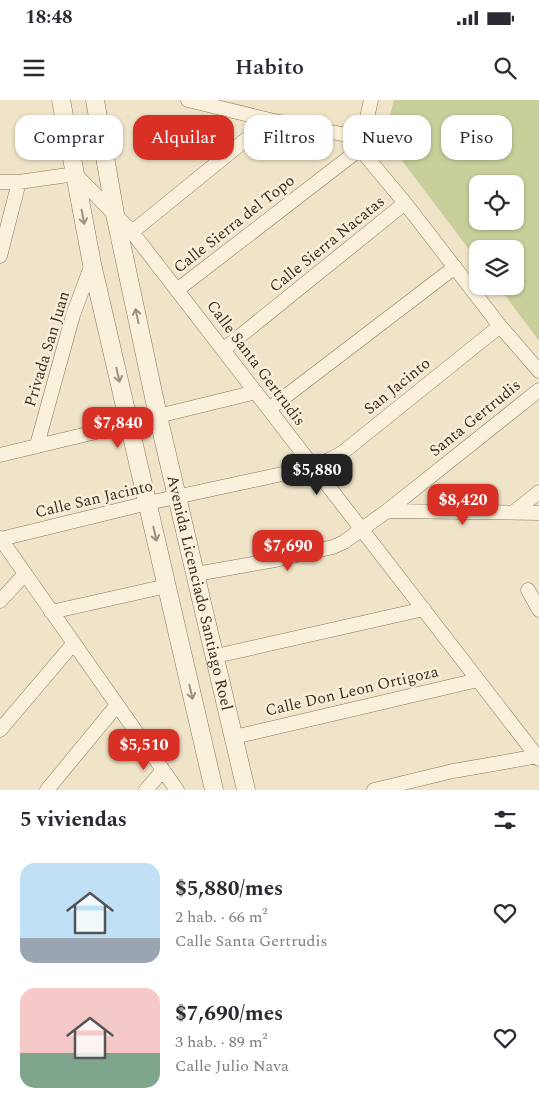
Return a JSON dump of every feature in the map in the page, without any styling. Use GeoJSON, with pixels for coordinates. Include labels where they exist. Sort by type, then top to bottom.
{"type":"FeatureCollection","features":[{"type":"Feature","properties":{"kind":"street","name":"Avenida Licenciado Santiago Roel"},"geometry":{"type":"LineString","coordinates":[[61,100],[92,264],[214,790]]}},
{"type":"Feature","properties":{"kind":"street","name":"Avenida Licenciado Santiago Roel"},"geometry":{"type":"LineString","coordinates":[[95,100],[115,214],[158,416],[246,790]]}},
{"type":"Feature","properties":{"kind":"street"},"geometry":{"type":"LineString","coordinates":[[188,100],[250,115]]}},
{"type":"Feature","properties":{"kind":"street"},"geometry":{"type":"LineString","coordinates":[[368,115],[371,100]]}},
{"type":"Feature","properties":{"kind":"street"},"geometry":{"type":"LineString","coordinates":[[132,232],[244,141]]}},
{"type":"Feature","properties":{"kind":"street","name":"Calle Sierra del Topo"},"geometry":{"type":"LineString","coordinates":[[177,290],[343,158]]}},
{"type":"Feature","properties":{"kind":"street","name":"Calle Sierra Nacatas"},"geometry":{"type":"LineString","coordinates":[[224,349],[405,203],[373,160]]}},
{"type":"Feature","properties":{"kind":"street"},"geometry":{"type":"LineString","coordinates":[[0,182],[19,182],[75,174]]}},
{"type":"Feature","properties":{"kind":"street","name":"Calle Santa Gertrudis"},"geometry":{"type":"LineString","coordinates":[[75,174],[132,232],[538,757]]}},
{"type":"Feature","properties":{"kind":"street"},"geometry":{"type":"LineString","coordinates":[[0,256],[19,182]]}},
{"type":"Feature","properties":{"kind":"street"},"geometry":{"type":"LineString","coordinates":[[405,203],[500,326],[539,371]]}},
{"type":"Feature","properties":{"kind":"street","name":"Privada San Juan"},"geometry":{"type":"LineString","coordinates":[[37,445],[73,316],[92,264]]}},
{"type":"Feature","properties":{"kind":"street"},"geometry":{"type":"LineString","coordinates":[[269,410],[455,267]]}},
{"type":"Feature","properties":{"kind":"street","name":"San Jacinto"},"geometry":{"type":"LineString","coordinates":[[312,467],[342,452],[500,326]]}},
{"type":"Feature","properties":{"kind":"street","name":"Santa Gertrudis"},"geometry":{"type":"LineString","coordinates":[[196,574],[275,560],[333,547],[344,542],[387,511],[539,390]]}},
{"type":"Feature","properties":{"kind":"street"},"geometry":{"type":"LineString","coordinates":[[158,416],[256,392]]}},
{"type":"Feature","properties":{"kind":"street"},"geometry":{"type":"LineString","coordinates":[[0,455],[129,424]]}},
{"type":"Feature","properties":{"kind":"street","name":"Calle San Jacinto"},"geometry":{"type":"LineString","coordinates":[[0,539],[148,503],[178,498],[312,467]]}},
{"type":"Feature","properties":{"kind":"street"},"geometry":{"type":"LineString","coordinates":[[514,512],[539,492]]}},
{"type":"Feature","properties":{"kind":"street"},"geometry":{"type":"LineString","coordinates":[[387,511],[539,513]]}},
{"type":"Feature","properties":{"kind":"street"},"geometry":{"type":"LineString","coordinates":[[0,539],[176,790]]}},
{"type":"Feature","properties":{"kind":"street"},"geometry":{"type":"LineString","coordinates":[[0,601],[24,575]]}},
{"type":"Feature","properties":{"kind":"street"},"geometry":{"type":"LineString","coordinates":[[51,612],[167,586]]}},
{"type":"Feature","properties":{"kind":"street"},"geometry":{"type":"LineString","coordinates":[[528,590],[539,610]]}},
{"type":"Feature","properties":{"kind":"street"},"geometry":{"type":"LineString","coordinates":[[216,656],[424,609]]}},
{"type":"Feature","properties":{"kind":"street"},"geometry":{"type":"LineString","coordinates":[[0,730],[73,644]]}},
{"type":"Feature","properties":{"kind":"street","name":"Calle Don Leon Ortigoza"},"geometry":{"type":"LineString","coordinates":[[234,737],[478,680]]}},
{"type":"Feature","properties":{"kind":"street"},"geometry":{"type":"LineString","coordinates":[[47,790],[117,705]]}},
{"type":"Feature","properties":{"kind":"street"},"geometry":{"type":"LineString","coordinates":[[374,790],[453,771],[538,757]]}},
{"type":"Feature","properties":{"kind":"street"},"geometry":{"type":"LineString","coordinates":[[146,790],[163,770]]}},
{"type":"Feature","properties":{"kind":"green space"},"geometry":{"type":"Polygon","coordinates":[[[394,100],[539,100],[539,341],[505,295],[524,295],[524,240],[469,240],[469,249],[401,160],[431,160],[431,115],[390,115],[394,100]]]}}]}
